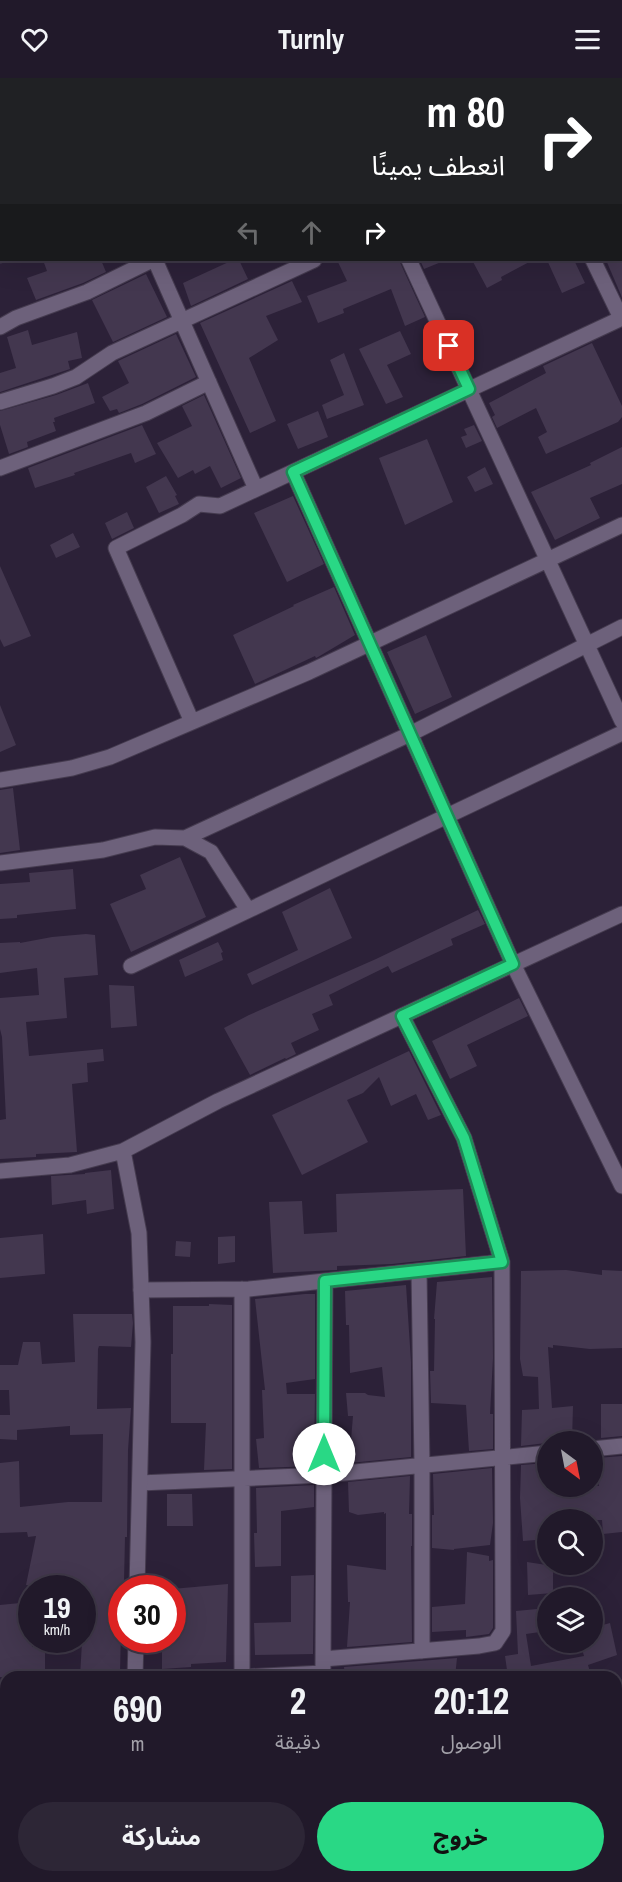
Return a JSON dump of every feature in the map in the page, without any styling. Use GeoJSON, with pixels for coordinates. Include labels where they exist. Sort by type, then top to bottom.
{"type":"FeatureCollection","features":[{"type":"Feature","properties":{"kind":"street"},"geometry":{"type":"LineString","coordinates":[[0,327],[16,318],[87,292],[152,261]]}},
{"type":"Feature","properties":{"kind":"street"},"geometry":{"type":"LineString","coordinates":[[154,261],[256,489]]}},
{"type":"Feature","properties":{"kind":"street"},"geometry":{"type":"LineString","coordinates":[[0,402],[76,377],[112,353],[312,261]]}},
{"type":"Feature","properties":{"kind":"street"},"geometry":{"type":"LineString","coordinates":[[409,261],[622,721]]}},
{"type":"Feature","properties":{"kind":"street"},"geometry":{"type":"LineString","coordinates":[[192,722],[116,548],[199,504],[220,506],[622,318],[594,261]]}},
{"type":"Feature","properties":{"kind":"street"},"geometry":{"type":"LineString","coordinates":[[0,468],[146,413],[209,382]]}},
{"type":"Feature","properties":{"kind":"street"},"geometry":{"type":"LineString","coordinates":[[293,472],[513,964],[622,1185]]}},
{"type":"Feature","properties":{"kind":"street"},"geometry":{"type":"LineString","coordinates":[[0,780],[72,768],[110,757],[309,672],[622,525]]}},
{"type":"Feature","properties":{"kind":"street"},"geometry":{"type":"LineString","coordinates":[[185,838],[410,734],[622,627]]}},
{"type":"Feature","properties":{"kind":"street"},"geometry":{"type":"LineString","coordinates":[[131,966],[622,733]]}},
{"type":"Feature","properties":{"kind":"street"},"geometry":{"type":"LineString","coordinates":[[0,863],[103,850],[155,837],[185,838],[211,852],[248,910]]}},
{"type":"Feature","properties":{"kind":"street"},"geometry":{"type":"LineString","coordinates":[[0,1171],[70,1165],[123,1151],[218,1101],[622,914]]}},
{"type":"Feature","properties":{"kind":"street"},"geometry":{"type":"LineString","coordinates":[[302,1671],[422,1651],[495,1643],[502,1631],[502,1262],[464,1138],[402,1016]]}},
{"type":"Feature","properties":{"kind":"street"},"geometry":{"type":"LineString","coordinates":[[123,1151],[139,1233],[143,1342],[137,1575]]}},
{"type":"Feature","properties":{"kind":"street"},"geometry":{"type":"LineString","coordinates":[[141,1290],[242,1289],[502,1262]]}},
{"type":"Feature","properties":{"kind":"street"},"geometry":{"type":"LineString","coordinates":[[419,1270],[422,1651]]}},
{"type":"Feature","properties":{"kind":"street"},"geometry":{"type":"LineString","coordinates":[[323,1669],[325,1281]]}},
{"type":"Feature","properties":{"kind":"street"},"geometry":{"type":"LineString","coordinates":[[240,1671],[242,1289]]}},
{"type":"Feature","properties":{"kind":"street"},"geometry":{"type":"LineString","coordinates":[[603,1448],[622,1446]]}},
{"type":"Feature","properties":{"kind":"street"},"geometry":{"type":"LineString","coordinates":[[140,1483],[324,1475],[537,1454]]}},
{"type":"Feature","properties":{"kind":"street"},"geometry":{"type":"LineString","coordinates":[[135,1671],[136,1653]]}},
{"type":"Feature","properties":{"kind":"building"},"geometry":{"type":"Polygon","coordinates":[[[43,261],[101,261],[106,272],[36,300],[27,278],[47,271],[43,261]]]}},
{"type":"Feature","properties":{"kind":"building"},"geometry":{"type":"Polygon","coordinates":[[[231,261],[239,261],[248,279],[191,306],[183,283],[231,261]]]}},
{"type":"Feature","properties":{"kind":"building"},"geometry":{"type":"Polygon","coordinates":[[[337,261],[399,261],[425,317],[405,326],[391,289],[343,309],[344,313],[318,323],[307,296],[347,281],[337,261]]]}},
{"type":"Feature","properties":{"kind":"building"},"geometry":{"type":"Polygon","coordinates":[[[420,261],[444,261],[424,269],[420,261]]]}},
{"type":"Feature","properties":{"kind":"building"},"geometry":{"type":"Polygon","coordinates":[[[473,261],[531,261],[501,277],[502,280],[487,288],[473,261]]]}},
{"type":"Feature","properties":{"kind":"building"},"geometry":{"type":"Polygon","coordinates":[[[547,261],[574,261],[585,283],[562,293],[547,261]]]}},
{"type":"Feature","properties":{"kind":"building"},"geometry":{"type":"Polygon","coordinates":[[[606,261],[622,261],[622,298],[606,261]]]}},
{"type":"Feature","properties":{"kind":"building"},"geometry":{"type":"Polygon","coordinates":[[[146,274],[167,317],[113,342],[92,300],[146,274]]]}},
{"type":"Feature","properties":{"kind":"building"},"geometry":{"type":"Polygon","coordinates":[[[292,281],[302,302],[266,316],[278,340],[249,358],[276,421],[250,433],[200,323],[292,281]]]}},
{"type":"Feature","properties":{"kind":"building"},"geometry":{"type":"Polygon","coordinates":[[[28,330],[32,345],[77,332],[82,358],[68,361],[70,369],[0,392],[0,373],[16,368],[7,337],[28,330]]]}},
{"type":"Feature","properties":{"kind":"building"},"geometry":{"type":"Polygon","coordinates":[[[400,331],[411,354],[387,365],[403,397],[386,404],[359,349],[400,331]]]}},
{"type":"Feature","properties":{"kind":"building"},"geometry":{"type":"Polygon","coordinates":[[[176,334],[196,377],[142,404],[119,413],[117,409],[110,411],[102,397],[129,383],[118,361],[176,334]]]}},
{"type":"Feature","properties":{"kind":"building"},"geometry":{"type":"Polygon","coordinates":[[[592,343],[622,406],[622,417],[618,422],[546,454],[538,437],[547,432],[536,408],[497,428],[492,417],[495,415],[489,403],[546,373],[543,366],[592,343]]]}},
{"type":"Feature","properties":{"kind":"building"},"geometry":{"type":"Polygon","coordinates":[[[344,353],[364,405],[327,419],[322,405],[344,395],[330,360],[344,353]]]}},
{"type":"Feature","properties":{"kind":"building"},"geometry":{"type":"Polygon","coordinates":[[[88,383],[95,403],[54,418],[56,431],[27,442],[28,447],[9,454],[0,425],[0,411],[88,383]]]}},
{"type":"Feature","properties":{"kind":"building"},"geometry":{"type":"Polygon","coordinates":[[[204,395],[241,478],[221,488],[210,466],[195,474],[193,470],[178,478],[157,443],[192,426],[182,406],[204,395]]]}},
{"type":"Feature","properties":{"kind":"building"},"geometry":{"type":"Polygon","coordinates":[[[318,411],[328,437],[298,449],[287,424],[318,411]]]}},
{"type":"Feature","properties":{"kind":"building"},"geometry":{"type":"Polygon","coordinates":[[[142,425],[156,454],[135,463],[131,453],[35,488],[28,468],[142,425]]]}},
{"type":"Feature","properties":{"kind":"building"},"geometry":{"type":"Polygon","coordinates":[[[474,425],[482,441],[466,448],[461,437],[467,435],[464,429],[474,425]]]}},
{"type":"Feature","properties":{"kind":"building"},"geometry":{"type":"Polygon","coordinates":[[[427,439],[453,502],[405,525],[379,458],[427,439]]]}},
{"type":"Feature","properties":{"kind":"building"},"geometry":{"type":"Polygon","coordinates":[[[622,447],[622,484],[590,498],[600,518],[555,540],[531,492],[591,465],[590,463],[622,447]]]}},
{"type":"Feature","properties":{"kind":"building"},"geometry":{"type":"Polygon","coordinates":[[[485,467],[493,484],[475,492],[467,477],[485,467]]]}},
{"type":"Feature","properties":{"kind":"building"},"geometry":{"type":"Polygon","coordinates":[[[166,476],[177,495],[175,496],[179,504],[159,513],[146,487],[166,476]]]}},
{"type":"Feature","properties":{"kind":"building"},"geometry":{"type":"Polygon","coordinates":[[[293,496],[324,564],[287,582],[254,513],[293,496]]]}},
{"type":"Feature","properties":{"kind":"building"},"geometry":{"type":"Polygon","coordinates":[[[127,512],[134,528],[112,539],[105,523],[127,512]]]}},
{"type":"Feature","properties":{"kind":"building"},"geometry":{"type":"Polygon","coordinates":[[[73,533],[80,547],[56,558],[50,545],[73,533]]]}},
{"type":"Feature","properties":{"kind":"building"},"geometry":{"type":"Polygon","coordinates":[[[0,566],[31,636],[4,647],[0,639],[0,566]]]}},
{"type":"Feature","properties":{"kind":"building"},"geometry":{"type":"Polygon","coordinates":[[[334,587],[355,635],[316,658],[315,656],[255,684],[233,635],[334,587]]]}},
{"type":"Feature","properties":{"kind":"building"},"geometry":{"type":"Polygon","coordinates":[[[426,635],[452,697],[415,714],[387,652],[426,635]]]}},
{"type":"Feature","properties":{"kind":"building"},"geometry":{"type":"Polygon","coordinates":[[[0,705],[16,745],[0,752],[0,705]]]}},
{"type":"Feature","properties":{"kind":"building"},"geometry":{"type":"Polygon","coordinates":[[[13,788],[20,850],[0,853],[0,790],[13,788]]]}},
{"type":"Feature","properties":{"kind":"building"},"geometry":{"type":"Polygon","coordinates":[[[180,857],[206,917],[131,952],[110,904],[146,889],[140,875],[180,857]]]}},
{"type":"Feature","properties":{"kind":"building"},"geometry":{"type":"Polygon","coordinates":[[[73,869],[76,909],[0,919],[0,884],[30,882],[29,873],[73,869]]]}},
{"type":"Feature","properties":{"kind":"building"},"geometry":{"type":"Polygon","coordinates":[[[330,888],[352,938],[252,985],[247,974],[298,950],[282,912],[330,888]]]}},
{"type":"Feature","properties":{"kind":"building"},"geometry":{"type":"Polygon","coordinates":[[[478,910],[485,924],[451,939],[453,945],[392,973],[388,966],[329,995],[333,1005],[312,1014],[319,1030],[291,1043],[296,1054],[250,1075],[224,1028],[478,910]]]}},
{"type":"Feature","properties":{"kind":"building"},"geometry":{"type":"Polygon","coordinates":[[[86,934],[95,935],[98,975],[64,978],[67,1018],[26,1022],[29,1056],[103,1049],[104,1061],[87,1063],[88,1082],[72,1084],[77,1152],[0,1159],[0,1120],[6,1119],[0,998],[39,995],[37,968],[0,973],[0,943],[20,943],[86,934]]]}},
{"type":"Feature","properties":{"kind":"building"},"geometry":{"type":"Polygon","coordinates":[[[218,942],[223,952],[221,953],[223,960],[185,977],[179,960],[218,942]]]}},
{"type":"Feature","properties":{"kind":"building"},"geometry":{"type":"Polygon","coordinates":[[[109,985],[134,986],[137,1026],[111,1028],[109,985]]]}},
{"type":"Feature","properties":{"kind":"building"},"geometry":{"type":"Polygon","coordinates":[[[519,998],[528,1016],[467,1045],[477,1066],[450,1079],[432,1041],[519,998]]]}},
{"type":"Feature","properties":{"kind":"building"},"geometry":{"type":"Polygon","coordinates":[[[409,1051],[441,1115],[428,1120],[416,1094],[391,1106],[379,1077],[363,1093],[347,1100],[368,1142],[302,1175],[272,1115],[409,1051]]]}},
{"type":"Feature","properties":{"kind":"building"},"geometry":{"type":"Polygon","coordinates":[[[111,1170],[114,1209],[87,1214],[86,1200],[52,1205],[51,1176],[111,1170]]]}},
{"type":"Feature","properties":{"kind":"building"},"geometry":{"type":"Polygon","coordinates":[[[463,1189],[466,1256],[392,1264],[337,1266],[337,1270],[273,1273],[269,1202],[302,1201],[304,1234],[337,1232],[336,1194],[463,1189]]]}},
{"type":"Feature","properties":{"kind":"building"},"geometry":{"type":"Polygon","coordinates":[[[43,1234],[45,1274],[0,1278],[0,1238],[43,1234]]]}},
{"type":"Feature","properties":{"kind":"building"},"geometry":{"type":"Polygon","coordinates":[[[235,1236],[235,1262],[218,1264],[218,1237],[235,1236]]]}},
{"type":"Feature","properties":{"kind":"building"},"geometry":{"type":"Polygon","coordinates":[[[176,1241],[191,1242],[190,1257],[175,1256],[176,1241]]]}},
{"type":"Feature","properties":{"kind":"building"},"geometry":{"type":"Polygon","coordinates":[[[566,1270],[602,1275],[602,1270],[622,1271],[622,1348],[590,1349],[553,1345],[553,1348],[548,1347],[552,1408],[573,1406],[572,1431],[537,1431],[537,1444],[521,1446],[522,1410],[539,1409],[538,1377],[523,1376],[520,1359],[521,1271],[566,1270]]]}},
{"type":"Feature","properties":{"kind":"building"},"geometry":{"type":"Polygon","coordinates":[[[492,1277],[493,1358],[490,1414],[493,1414],[493,1449],[469,1451],[466,1405],[431,1403],[430,1371],[434,1371],[437,1282],[492,1277]]]}},
{"type":"Feature","properties":{"kind":"building"},"geometry":{"type":"Polygon","coordinates":[[[406,1285],[411,1362],[411,1457],[349,1463],[353,1416],[348,1416],[346,1393],[365,1393],[385,1397],[382,1367],[350,1373],[349,1325],[346,1325],[345,1291],[406,1285]]]}},
{"type":"Feature","properties":{"kind":"building"},"geometry":{"type":"Polygon","coordinates":[[[315,1294],[315,1379],[286,1383],[287,1394],[315,1394],[314,1466],[259,1468],[256,1439],[264,1438],[262,1390],[265,1390],[255,1299],[315,1294]]]}},
{"type":"Feature","properties":{"kind":"building"},"geometry":{"type":"Polygon","coordinates":[[[209,1304],[232,1305],[232,1469],[204,1470],[206,1423],[171,1423],[173,1306],[209,1306],[209,1304]]]}},
{"type":"Feature","properties":{"kind":"building"},"geometry":{"type":"Polygon","coordinates":[[[73,1314],[132,1314],[131,1347],[99,1346],[98,1349],[97,1409],[131,1408],[124,1575],[108,1575],[108,1653],[120,1653],[120,1671],[80,1671],[81,1653],[96,1653],[96,1575],[28,1575],[36,1536],[28,1537],[27,1532],[0,1533],[0,1463],[19,1461],[20,1507],[68,1502],[102,1502],[103,1434],[70,1435],[70,1426],[17,1430],[17,1440],[0,1439],[0,1415],[10,1415],[9,1390],[0,1390],[0,1365],[18,1365],[23,1342],[40,1342],[42,1364],[75,1362],[73,1314]]]}},
{"type":"Feature","properties":{"kind":"building"},"geometry":{"type":"Polygon","coordinates":[[[601,1404],[622,1404],[622,1436],[603,1438],[603,1431],[601,1431],[601,1404]]]}},
{"type":"Feature","properties":{"kind":"building"},"geometry":{"type":"Polygon","coordinates":[[[622,1456],[622,1532],[603,1534],[603,1509],[537,1509],[537,1540],[523,1541],[520,1498],[521,1465],[537,1464],[537,1497],[603,1497],[603,1458],[622,1456]]]}},
{"type":"Feature","properties":{"kind":"building"},"geometry":{"type":"Polygon","coordinates":[[[492,1468],[493,1523],[490,1545],[454,1550],[432,1548],[433,1474],[492,1468]]]}},
{"type":"Feature","properties":{"kind":"building"},"geometry":{"type":"Polygon","coordinates":[[[410,1476],[412,1642],[347,1647],[350,1602],[348,1602],[347,1565],[386,1570],[386,1513],[358,1515],[349,1512],[348,1482],[410,1476]]]}},
{"type":"Feature","properties":{"kind":"building"},"geometry":{"type":"Polygon","coordinates":[[[314,1485],[314,1507],[281,1511],[281,1566],[255,1567],[256,1488],[314,1485]]]}},
{"type":"Feature","properties":{"kind":"building"},"geometry":{"type":"Polygon","coordinates":[[[167,1494],[192,1494],[193,1526],[167,1526],[167,1494]]]}},
{"type":"Feature","properties":{"kind":"building"},"geometry":{"type":"Polygon","coordinates":[[[467,1552],[489,1556],[489,1561],[493,1560],[493,1628],[489,1634],[466,1637],[466,1630],[432,1632],[432,1607],[465,1604],[467,1552]]]}},
{"type":"Feature","properties":{"kind":"building"},"geometry":{"type":"Polygon","coordinates":[[[527,1562],[537,1564],[537,1575],[553,1575],[553,1587],[537,1587],[537,1594],[528,1595],[527,1562]]]}},
{"type":"Feature","properties":{"kind":"building"},"geometry":{"type":"Polygon","coordinates":[[[314,1575],[313,1654],[255,1655],[254,1623],[291,1622],[291,1576],[314,1575]]]}},
{"type":"Feature","properties":{"kind":"building"},"geometry":{"type":"Polygon","coordinates":[[[228,1584],[226,1662],[191,1664],[191,1667],[162,1669],[162,1653],[186,1653],[186,1588],[228,1584]]]}},
{"type":"Feature","properties":{"kind":"building"},"geometry":{"type":"Polygon","coordinates":[[[18,1603],[18,1653],[45,1653],[45,1671],[0,1671],[0,1605],[18,1603]]]}},
{"type":"Feature","properties":{"kind":"building"},"geometry":{"type":"Polygon","coordinates":[[[537,1609],[537,1632],[526,1634],[531,1666],[584,1656],[583,1653],[603,1653],[603,1625],[610,1623],[617,1655],[588,1665],[590,1671],[506,1671],[505,1656],[518,1654],[516,1611],[537,1609]]]}},
{"type":"Feature","properties":{"kind":"building"},"geometry":{"type":"Polygon","coordinates":[[[457,1658],[456,1671],[344,1671],[344,1667],[457,1658]]]}},
{"type":"Feature","properties":{"kind":"route"},"geometry":{"type":"LineString","coordinates":[[324,1454],[325,1281],[502,1262],[464,1138],[402,1016],[513,964],[293,472],[469,389],[449,346]]}}]}
